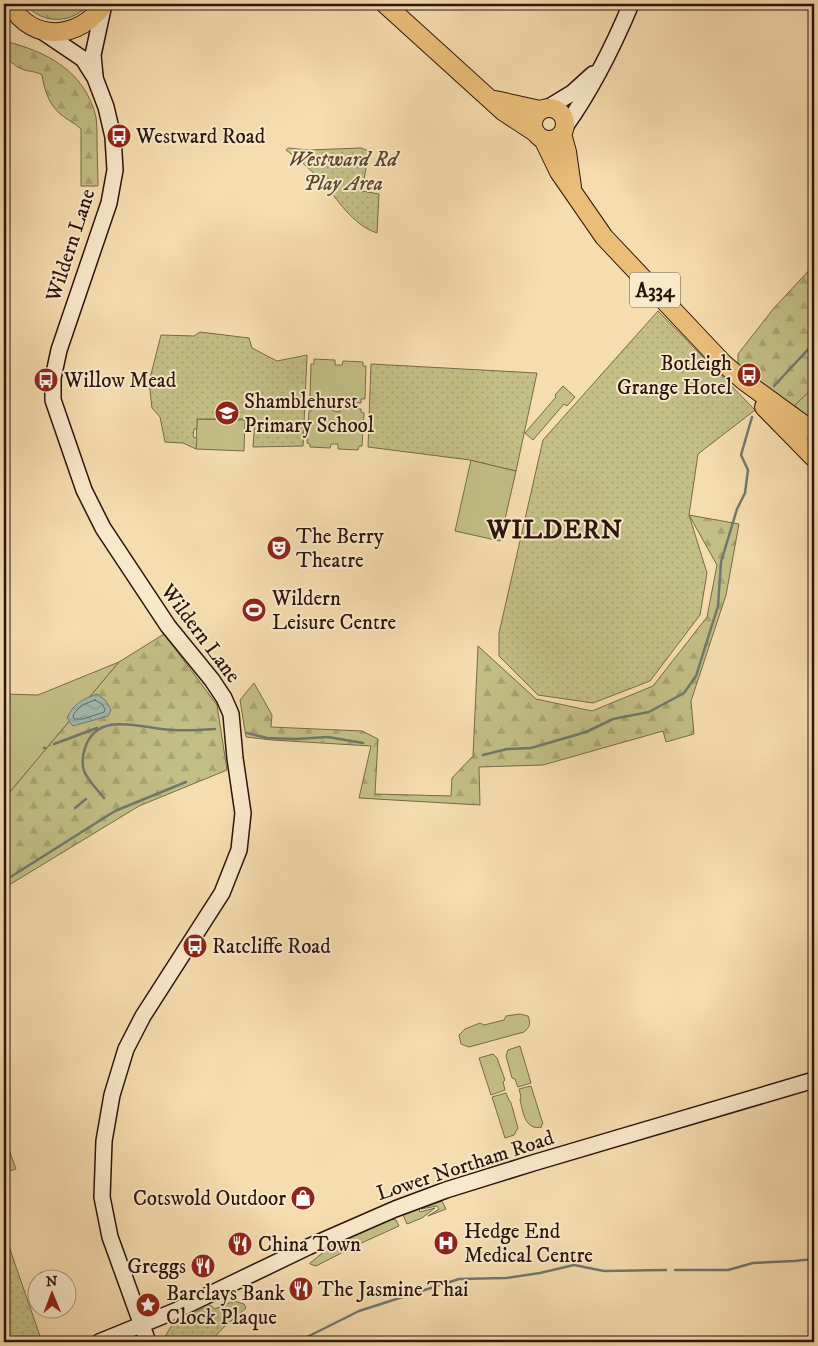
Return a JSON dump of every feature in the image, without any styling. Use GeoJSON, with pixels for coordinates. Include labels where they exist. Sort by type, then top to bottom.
{"type":"FeatureCollection","features":[{"type":"Feature","properties":{"kind":"main road"},"geometry":{"type":"LineString","coordinates":[[10,4],[15,12],[34,26]]}},
{"type":"Feature","properties":{"kind":"main road"},"geometry":{"type":"LineString","coordinates":[[4,21],[34,26],[54,32],[69,31],[83,25],[95,16],[104,4]]}},
{"type":"Feature","properties":{"kind":"main road"},"geometry":{"type":"LineString","coordinates":[[385,4],[504,112],[539,136],[554,139],[564,130],[564,117],[562,113],[554,108],[544,109],[489,98]]}},
{"type":"Feature","properties":{"kind":"main road"},"geometry":{"type":"LineString","coordinates":[[539,136],[533,123],[536,114],[544,109]]}},
{"type":"Feature","properties":{"kind":"main road","name":"A334"},"geometry":{"type":"LineString","coordinates":[[564,130],[574,194]]}},
{"type":"Feature","properties":{"kind":"main road","name":"A334"},"geometry":{"type":"LineString","coordinates":[[539,136],[559,172],[604,236],[723,363],[744,381],[814,432]]}},
{"type":"Feature","properties":{"kind":"main road","name":"A334"},"geometry":{"type":"LineString","coordinates":[[744,381],[750,393],[814,458]]}},
{"type":"Feature","properties":{"kind":"street","name":"Wildern Lane"},"geometry":{"type":"LineString","coordinates":[[95,78],[94,55],[104,4]]}},
{"type":"Feature","properties":{"kind":"street"},"geometry":{"type":"LineString","coordinates":[[564,130],[583,102],[618,35],[631,4]]}},
{"type":"Feature","properties":{"kind":"street","name":"Wildern Lane"},"geometry":{"type":"LineString","coordinates":[[34,26],[83,59],[95,78],[106,106],[113,137],[115,170],[109,203],[59,350],[53,378],[53,400],[84,490],[103,528],[168,626],[212,680],[224,698],[231,714],[235,758],[244,813],[239,850],[222,893],[142,1016],[126,1049],[112,1095],[104,1141],[102,1196],[110,1237],[148,1342]]}},
{"type":"Feature","properties":{"kind":"street"},"geometry":{"type":"LineString","coordinates":[[544,109],[572,93],[601,66]]}},
{"type":"Feature","properties":{"kind":"street","name":"Lower Northam Road"},"geometry":{"type":"LineString","coordinates":[[99,1342],[175,1311],[308,1247],[395,1209],[446,1190],[814,1080]]}},
{"type":"Feature","properties":{"kind":"green space"},"geometry":{"type":"Polygon","coordinates":[[[25,4],[89,4],[82,11],[66,18],[49,19],[32,11],[25,4]]]}},
{"type":"Feature","properties":{"kind":"green space"},"geometry":{"type":"Polygon","coordinates":[[[4,41],[20,45],[49,57],[62,65],[83,87],[91,101],[96,117],[98,186],[81,186],[81,129],[61,114],[52,104],[47,95],[42,75],[4,61],[4,41]]]}},
{"type":"Feature","properties":{"kind":"green space","name":"Westward Rd Play Area"},"geometry":{"type":"Polygon","coordinates":[[[288,148],[309,150],[361,148],[369,151],[362,191],[379,194],[377,233],[353,218],[313,172],[286,150],[288,148]]]}},
{"type":"Feature","properties":{"kind":"green space"},"geometry":{"type":"Polygon","coordinates":[[[814,265],[814,387],[794,406],[738,368],[738,354],[774,308],[814,265]]]}},
{"type":"Feature","properties":{"kind":"green space"},"geometry":{"type":"Polygon","coordinates":[[[658,311],[755,410],[698,454],[689,515],[707,573],[700,615],[650,681],[593,703],[538,695],[499,656],[499,633],[543,440],[658,311]]]}},
{"type":"Feature","properties":{"kind":"green space"},"geometry":{"type":"Polygon","coordinates":[[[200,332],[249,338],[252,348],[277,361],[307,355],[303,446],[253,447],[255,419],[197,419],[197,429],[194,429],[193,437],[197,438],[196,449],[183,443],[165,442],[160,417],[152,408],[149,382],[161,335],[194,336],[200,332]]]}},
{"type":"Feature","properties":{"kind":"green space"},"geometry":{"type":"Polygon","coordinates":[[[314,359],[335,360],[335,365],[342,365],[343,361],[363,362],[363,366],[366,366],[365,399],[361,399],[361,403],[340,402],[340,398],[333,397],[333,401],[312,400],[310,396],[311,364],[314,364],[314,359]]]}},
{"type":"Feature","properties":{"kind":"green space"},"geometry":{"type":"Polygon","coordinates":[[[371,364],[537,373],[516,471],[470,460],[368,447],[371,364]]]}},
{"type":"Feature","properties":{"kind":"green space"},"geometry":{"type":"Polygon","coordinates":[[[563,386],[575,397],[567,406],[564,404],[533,440],[525,433],[563,386]]]}},
{"type":"Feature","properties":{"kind":"green space"},"geometry":{"type":"Polygon","coordinates":[[[814,387],[814,422],[794,405],[814,387]]]}},
{"type":"Feature","properties":{"kind":"green space"},"geometry":{"type":"Polygon","coordinates":[[[312,406],[332,407],[333,411],[340,412],[340,408],[361,409],[361,412],[364,413],[362,446],[359,446],[358,450],[338,449],[338,444],[331,444],[330,448],[310,447],[310,444],[307,443],[309,411],[311,411],[312,406]]]}},
{"type":"Feature","properties":{"kind":"green space"},"geometry":{"type":"Polygon","coordinates":[[[197,419],[245,420],[244,451],[196,449],[197,419]]]}},
{"type":"Feature","properties":{"kind":"green space"},"geometry":{"type":"Polygon","coordinates":[[[471,460],[516,471],[500,541],[455,531],[471,460]]]}},
{"type":"Feature","properties":{"kind":"green space"},"geometry":{"type":"Polygon","coordinates":[[[689,515],[739,524],[726,595],[691,701],[694,734],[666,742],[663,731],[543,765],[479,767],[480,805],[359,798],[371,746],[246,737],[240,700],[254,683],[272,715],[271,727],[362,731],[378,739],[375,794],[451,796],[452,778],[473,756],[478,646],[536,699],[592,711],[653,686],[707,617],[717,565],[689,515]]]}},
{"type":"Feature","properties":{"kind":"green space"},"geometry":{"type":"Polygon","coordinates":[[[164,634],[217,705],[227,770],[139,806],[4,888],[4,799],[119,662],[164,634]]]}},
{"type":"Feature","properties":{"kind":"green space"},"geometry":{"type":"Polygon","coordinates":[[[119,662],[4,799],[4,694],[38,695],[119,662]]]}},
{"type":"Feature","properties":{"kind":"green space"},"geometry":{"type":"Polygon","coordinates":[[[520,1014],[528,1016],[529,1027],[524,1032],[469,1047],[461,1044],[459,1035],[465,1029],[480,1023],[484,1025],[504,1020],[506,1016],[520,1014]]]}},
{"type":"Feature","properties":{"kind":"green space"},"geometry":{"type":"Polygon","coordinates":[[[520,1046],[531,1083],[518,1087],[515,1079],[512,1078],[506,1056],[508,1050],[520,1046]]]}},
{"type":"Feature","properties":{"kind":"green space"},"geometry":{"type":"Polygon","coordinates":[[[493,1054],[497,1058],[505,1080],[503,1082],[505,1090],[491,1095],[479,1058],[493,1054]]]}},
{"type":"Feature","properties":{"kind":"green space"},"geometry":{"type":"Polygon","coordinates":[[[531,1086],[543,1124],[541,1125],[542,1127],[532,1126],[528,1123],[522,1110],[519,1089],[531,1086]]]}},
{"type":"Feature","properties":{"kind":"green space"},"geometry":{"type":"Polygon","coordinates":[[[506,1093],[518,1128],[514,1135],[505,1138],[492,1097],[506,1093]]]}},
{"type":"Feature","properties":{"kind":"green space"},"geometry":{"type":"Polygon","coordinates":[[[4,1136],[16,1169],[4,1173],[4,1136]]]}},
{"type":"Feature","properties":{"kind":"green space"},"geometry":{"type":"Polygon","coordinates":[[[442,1201],[446,1209],[428,1216],[439,1209],[437,1206],[421,1209],[442,1201]]]}},
{"type":"Feature","properties":{"kind":"green space"},"geometry":{"type":"Polygon","coordinates":[[[435,1208],[422,1218],[407,1224],[403,1215],[419,1209],[420,1212],[435,1208]]]}},
{"type":"Feature","properties":{"kind":"green space"},"geometry":{"type":"Polygon","coordinates":[[[392,1219],[396,1220],[399,1226],[316,1266],[310,1264],[330,1247],[392,1219]]]}},
{"type":"Feature","properties":{"kind":"green space"},"geometry":{"type":"Polygon","coordinates":[[[4,1232],[28,1301],[28,1318],[34,1318],[42,1342],[4,1342],[4,1232]]]}},
{"type":"Feature","properties":{"kind":"green space"},"geometry":{"type":"Polygon","coordinates":[[[234,1301],[244,1304],[246,1308],[210,1342],[162,1342],[173,1323],[210,1305],[215,1309],[234,1301]]]}},
{"type":"Feature","properties":{"kind":"water"},"geometry":{"type":"Polygon","coordinates":[[[97,694],[106,701],[111,710],[108,716],[73,726],[67,718],[72,709],[83,700],[97,694]]]}},
{"type":"Feature","properties":{"kind":"waterway"},"geometry":{"type":"LineString","coordinates":[[774,386],[814,343]]}},
{"type":"Feature","properties":{"kind":"waterway"},"geometry":{"type":"LineString","coordinates":[[483,755],[507,749],[531,748],[586,732],[613,719],[649,712],[684,693],[696,676],[718,606],[721,562],[737,509],[745,493],[748,470],[741,455],[752,417]]}},
{"type":"Feature","properties":{"kind":"waterway"},"geometry":{"type":"LineString","coordinates":[[104,798],[86,776],[83,764],[85,748],[91,736],[100,729],[111,725],[123,724],[178,730],[215,729]]}},
{"type":"Feature","properties":{"kind":"waterway"},"geometry":{"type":"LineString","coordinates":[[54,744],[97,728]]}},
{"type":"Feature","properties":{"kind":"waterway"},"geometry":{"type":"LineString","coordinates":[[247,733],[267,738],[328,737],[363,743]]}},
{"type":"Feature","properties":{"kind":"waterway"},"geometry":{"type":"LineString","coordinates":[[4,881],[115,811],[186,782]]}},
{"type":"Feature","properties":{"kind":"waterway"},"geometry":{"type":"LineString","coordinates":[[75,808],[86,799]]}},
{"type":"Feature","properties":{"kind":"waterway"},"geometry":{"type":"LineString","coordinates":[[675,1270],[728,1270],[753,1263],[814,1259]]}},
{"type":"Feature","properties":{"kind":"waterway"},"geometry":{"type":"LineString","coordinates":[[297,1342],[359,1311],[459,1279],[506,1278],[574,1265],[604,1271],[666,1270]]}},
{"type":"Feature","properties":{"kind":"place","name":"Westward Road"},"geometry":{"type":"Point","coordinates":[119,136]}},
{"type":"Feature","properties":{"kind":"place","name":"Botleigh Grange Hotel"},"geometry":{"type":"Point","coordinates":[749,375]}},
{"type":"Feature","properties":{"kind":"place","name":"Willow Mead"},"geometry":{"type":"Point","coordinates":[46,380]}},
{"type":"Feature","properties":{"kind":"place","name":"Shamblehurst Primary School"},"geometry":{"type":"Point","coordinates":[227,413]}},
{"type":"Feature","properties":{"kind":"place","name":"The Berry Theatre"},"geometry":{"type":"Point","coordinates":[279,548]}},
{"type":"Feature","properties":{"kind":"place","name":"Wildern Leisure Centre"},"geometry":{"type":"Point","coordinates":[254,610]}},
{"type":"Feature","properties":{"kind":"place","name":"Ratcliffe Road"},"geometry":{"type":"Point","coordinates":[195,946]}},
{"type":"Feature","properties":{"kind":"place","name":"Cotswold Outdoor"},"geometry":{"type":"Point","coordinates":[303,1198]}},
{"type":"Feature","properties":{"kind":"place","name":"Hedge End Medical Centre"},"geometry":{"type":"Point","coordinates":[446,1243]}},
{"type":"Feature","properties":{"kind":"place","name":"China Town"},"geometry":{"type":"Point","coordinates":[240,1244]}},
{"type":"Feature","properties":{"kind":"place","name":"Greggs"},"geometry":{"type":"Point","coordinates":[203,1266]}},
{"type":"Feature","properties":{"kind":"place","name":"The Jasmine Thai"},"geometry":{"type":"Point","coordinates":[301,1289]}},
{"type":"Feature","properties":{"kind":"place","name":"Barclays Bank Clock Plaque"},"geometry":{"type":"Point","coordinates":[148,1305]}},
{"type":"Feature","properties":{"kind":"district","name":"WILDERN"},"geometry":{"type":"Point","coordinates":[555,529]}}]}
